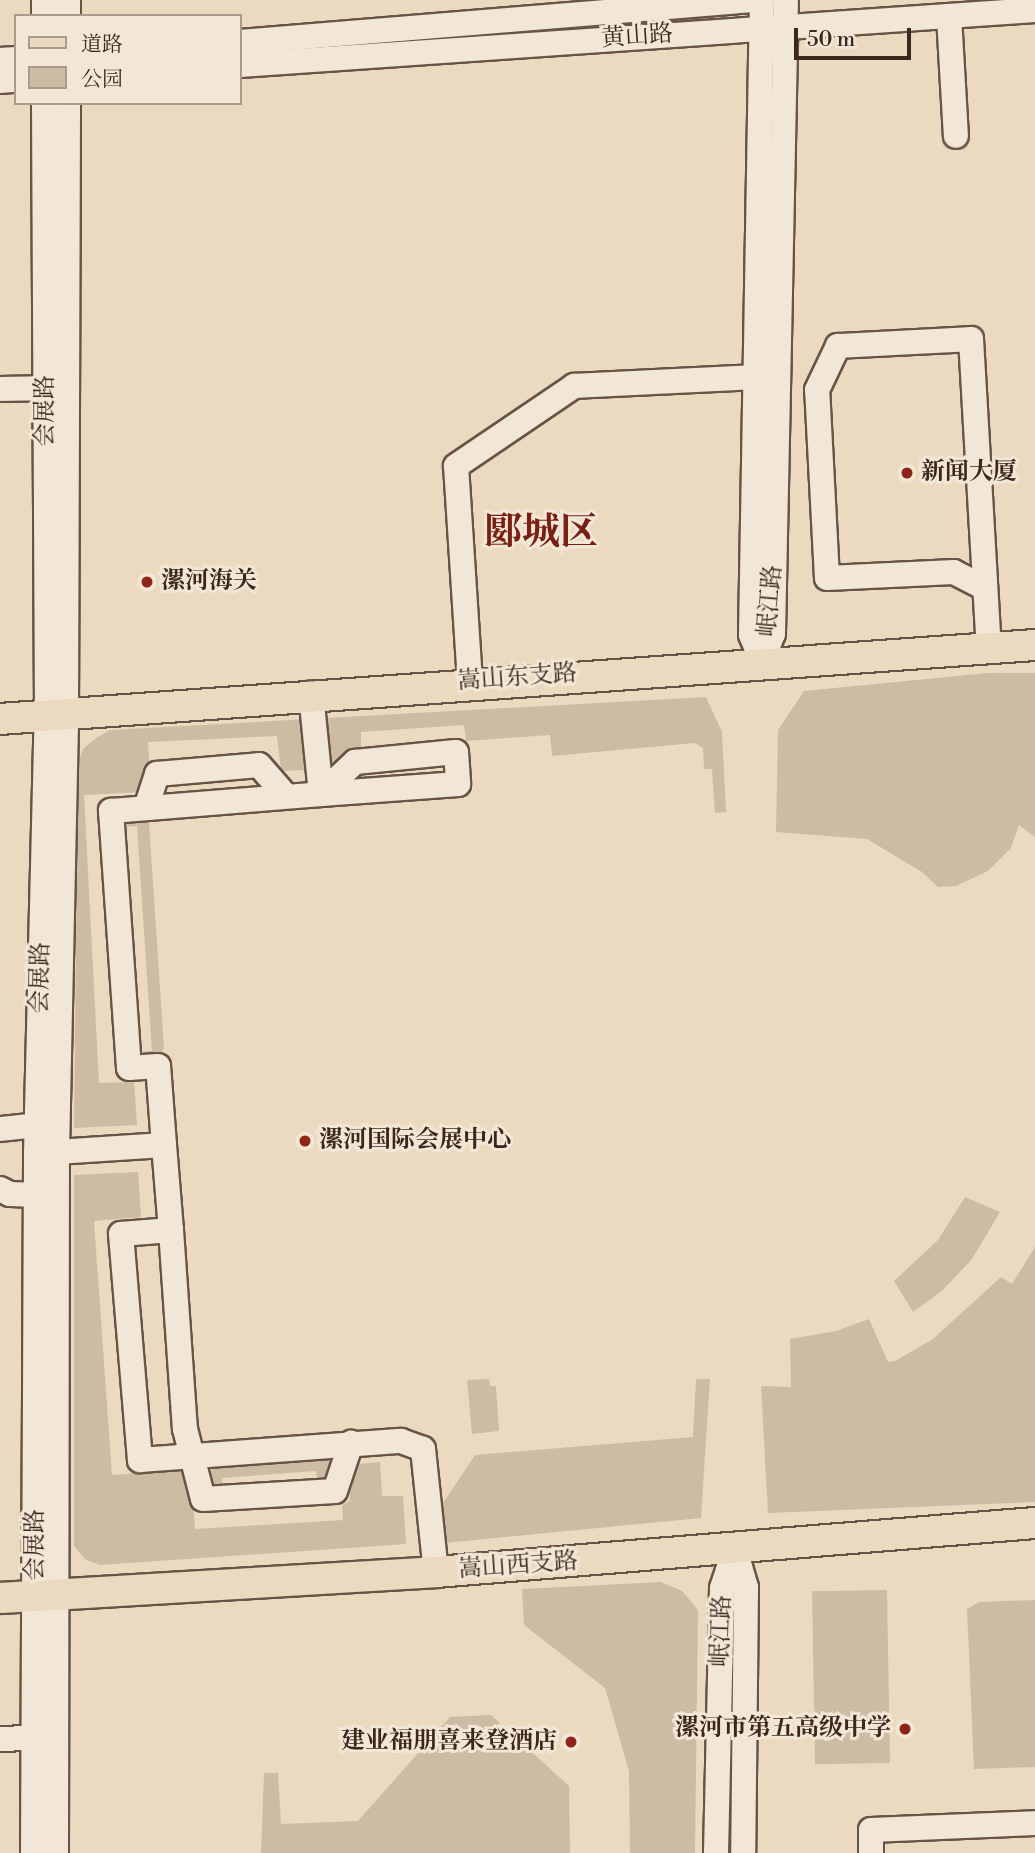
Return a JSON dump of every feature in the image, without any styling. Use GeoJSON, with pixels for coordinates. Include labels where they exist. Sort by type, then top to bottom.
{"type":"FeatureCollection","features":[{"type":"Feature","properties":{"kind":"main road","name":"嵩山东支路"},"geometry":{"type":"LineString","coordinates":[[0,719],[311,693],[1035,645]]}},
{"type":"Feature","properties":{"kind":"main road","name":"嵩山西支路"},"geometry":{"type":"LineString","coordinates":[[0,1598],[436,1572],[1035,1523]]}},
{"type":"Feature","properties":{"kind":"street","name":"黄山路"},"geometry":{"type":"LineString","coordinates":[[242,42],[753,0]]}},
{"type":"Feature","properties":{"kind":"street","name":"岷江路"},"geometry":{"type":"LineString","coordinates":[[762,0],[775,27],[773,635],[762,662]]}},
{"type":"Feature","properties":{"kind":"street","name":"岷江路"},"geometry":{"type":"LineString","coordinates":[[762,662],[751,635],[756,377],[775,27],[786,0]]}},
{"type":"Feature","properties":{"kind":"street","name":"黄山路"},"geometry":{"type":"LineString","coordinates":[[242,65],[1035,10]]}},
{"type":"Feature","properties":{"kind":"street"},"geometry":{"type":"LineString","coordinates":[[949,16],[956,136]]}},
{"type":"Feature","properties":{"kind":"street","name":"会展路"},"geometry":{"type":"LineString","coordinates":[[33,1853],[34,1738],[45,1595],[46,1153],[56,714],[56,388],[44,105]]}},
{"type":"Feature","properties":{"kind":"street","name":"会展路"},"geometry":{"type":"LineString","coordinates":[[56,388],[68,105]]}},
{"type":"Feature","properties":{"kind":"street"},"geometry":{"type":"LineString","coordinates":[[985,588],[954,572],[828,578],[817,390],[838,346],[971,339],[989,647]]}},
{"type":"Feature","properties":{"kind":"street"},"geometry":{"type":"LineString","coordinates":[[470,682],[456,466],[574,386],[756,377]]}},
{"type":"Feature","properties":{"kind":"street"},"geometry":{"type":"LineString","coordinates":[[0,389],[56,388]]}},
{"type":"Feature","properties":{"kind":"street"},"geometry":{"type":"LineString","coordinates":[[311,693],[321,794]]}},
{"type":"Feature","properties":{"kind":"street","name":"会展路"},"geometry":{"type":"LineString","coordinates":[[56,714],[37,1125],[46,1153],[37,1195],[45,1595],[56,1853]]}},
{"type":"Feature","properties":{"kind":"street"},"geometry":{"type":"LineString","coordinates":[[321,794],[355,762],[456,752],[458,784],[111,811],[129,1068],[158,1066],[185,1429],[203,1499],[335,1491],[351,1443]]}},
{"type":"Feature","properties":{"kind":"street"},"geometry":{"type":"LineString","coordinates":[[146,808],[157,774],[259,765],[286,796]]}},
{"type":"Feature","properties":{"kind":"street"},"geometry":{"type":"LineString","coordinates":[[0,1129],[37,1125]]}},
{"type":"Feature","properties":{"kind":"street"},"geometry":{"type":"LineString","coordinates":[[46,1153],[164,1145]]}},
{"type":"Feature","properties":{"kind":"street"},"geometry":{"type":"LineString","coordinates":[[0,1189],[10,1194],[37,1195]]}},
{"type":"Feature","properties":{"kind":"street"},"geometry":{"type":"LineString","coordinates":[[171,1230],[121,1234],[140,1460],[351,1443],[401,1441],[423,1448],[436,1572]]}},
{"type":"Feature","properties":{"kind":"street","name":"岷江路"},"geometry":{"type":"LineString","coordinates":[[716,1853],[722,1588],[735,1549]]}},
{"type":"Feature","properties":{"kind":"street","name":"岷江路"},"geometry":{"type":"LineString","coordinates":[[735,1549],[747,1587],[743,1853]]}},
{"type":"Feature","properties":{"kind":"street"},"geometry":{"type":"LineString","coordinates":[[0,1739],[34,1738]]}},
{"type":"Feature","properties":{"kind":"street"},"geometry":{"type":"LineString","coordinates":[[871,1853],[871,1830],[1035,1824]]}},
{"type":"Feature","properties":{"kind":"green space"},"geometry":{"type":"Polygon","coordinates":[[[988,673],[1035,673],[1035,837],[1019,825],[1011,848],[988,871],[956,886],[938,887],[922,872],[867,839],[776,832],[778,730],[804,691],[988,673]]]}},
{"type":"Feature","properties":{"kind":"green space"},"geometry":{"type":"Polygon","coordinates":[[[706,697],[722,732],[726,812],[715,813],[712,769],[704,769],[703,748],[695,743],[552,756],[550,735],[466,741],[464,725],[361,732],[361,751],[332,769],[281,771],[277,736],[148,742],[151,782],[144,792],[84,795],[99,1083],[134,1082],[137,1125],[74,1128],[78,764],[83,749],[96,738],[110,730],[706,697]]]}},
{"type":"Feature","properties":{"kind":"green space"},"geometry":{"type":"Polygon","coordinates":[[[138,815],[149,822],[164,1048],[158,1057],[147,1060],[134,1052],[152,1051],[137,826],[124,827],[138,815]]]}},
{"type":"Feature","properties":{"kind":"green space"},"geometry":{"type":"Polygon","coordinates":[[[138,1172],[141,1217],[94,1221],[112,1475],[182,1470],[191,1476],[195,1529],[343,1520],[342,1505],[350,1501],[347,1465],[380,1462],[382,1496],[403,1496],[406,1544],[100,1565],[86,1560],[74,1546],[74,1175],[138,1172]]]}},
{"type":"Feature","properties":{"kind":"green space"},"geometry":{"type":"Polygon","coordinates":[[[965,1197],[1000,1212],[972,1259],[943,1290],[913,1312],[894,1281],[938,1240],[965,1197]]]}},
{"type":"Feature","properties":{"kind":"green space"},"geometry":{"type":"Polygon","coordinates":[[[1035,1247],[1035,1502],[768,1513],[761,1386],[791,1387],[790,1339],[836,1331],[869,1319],[888,1362],[895,1361],[933,1339],[1001,1277],[1012,1284],[1035,1247]]]}},
{"type":"Feature","properties":{"kind":"green space"},"geometry":{"type":"Polygon","coordinates":[[[489,1379],[490,1386],[496,1386],[499,1431],[472,1434],[467,1380],[489,1379]]]}},
{"type":"Feature","properties":{"kind":"green space"},"geometry":{"type":"Polygon","coordinates":[[[696,1379],[710,1379],[701,1518],[444,1543],[441,1506],[475,1455],[693,1437],[696,1379]]]}},
{"type":"Feature","properties":{"kind":"green space"},"geometry":{"type":"Polygon","coordinates":[[[330,1458],[333,1471],[328,1482],[318,1486],[316,1471],[222,1478],[223,1494],[211,1488],[209,1477],[212,1468],[220,1464],[330,1458]]]}},
{"type":"Feature","properties":{"kind":"green space"},"geometry":{"type":"Polygon","coordinates":[[[661,1582],[682,1591],[698,1610],[695,1853],[630,1853],[629,1771],[605,1688],[524,1625],[522,1589],[661,1582]]]}},
{"type":"Feature","properties":{"kind":"green space"},"geometry":{"type":"Polygon","coordinates":[[[887,1590],[890,1763],[815,1764],[812,1591],[887,1590]]]}},
{"type":"Feature","properties":{"kind":"green space"},"geometry":{"type":"Polygon","coordinates":[[[1035,1600],[1035,1767],[974,1769],[967,1609],[979,1602],[1035,1600]]]}},
{"type":"Feature","properties":{"kind":"green space"},"geometry":{"type":"Polygon","coordinates":[[[491,1715],[569,1786],[570,1853],[261,1853],[264,1773],[278,1773],[281,1824],[358,1821],[450,1717],[491,1715]]]}},
{"type":"Feature","properties":{"kind":"place","name":"新闻大厦"},"geometry":{"type":"Point","coordinates":[907,473]}},
{"type":"Feature","properties":{"kind":"place","name":"漯河海关"},"geometry":{"type":"Point","coordinates":[147,582]}},
{"type":"Feature","properties":{"kind":"place","name":"漯河国际会展中心"},"geometry":{"type":"Point","coordinates":[305,1141]}},
{"type":"Feature","properties":{"kind":"place","name":"漯河市第五高级中学"},"geometry":{"type":"Point","coordinates":[905,1729]}},
{"type":"Feature","properties":{"kind":"place","name":"建业福朋喜来登酒店"},"geometry":{"type":"Point","coordinates":[571,1742]}},
{"type":"Feature","properties":{"kind":"district","name":"郾城区"},"geometry":{"type":"Point","coordinates":[541,533]}}]}
